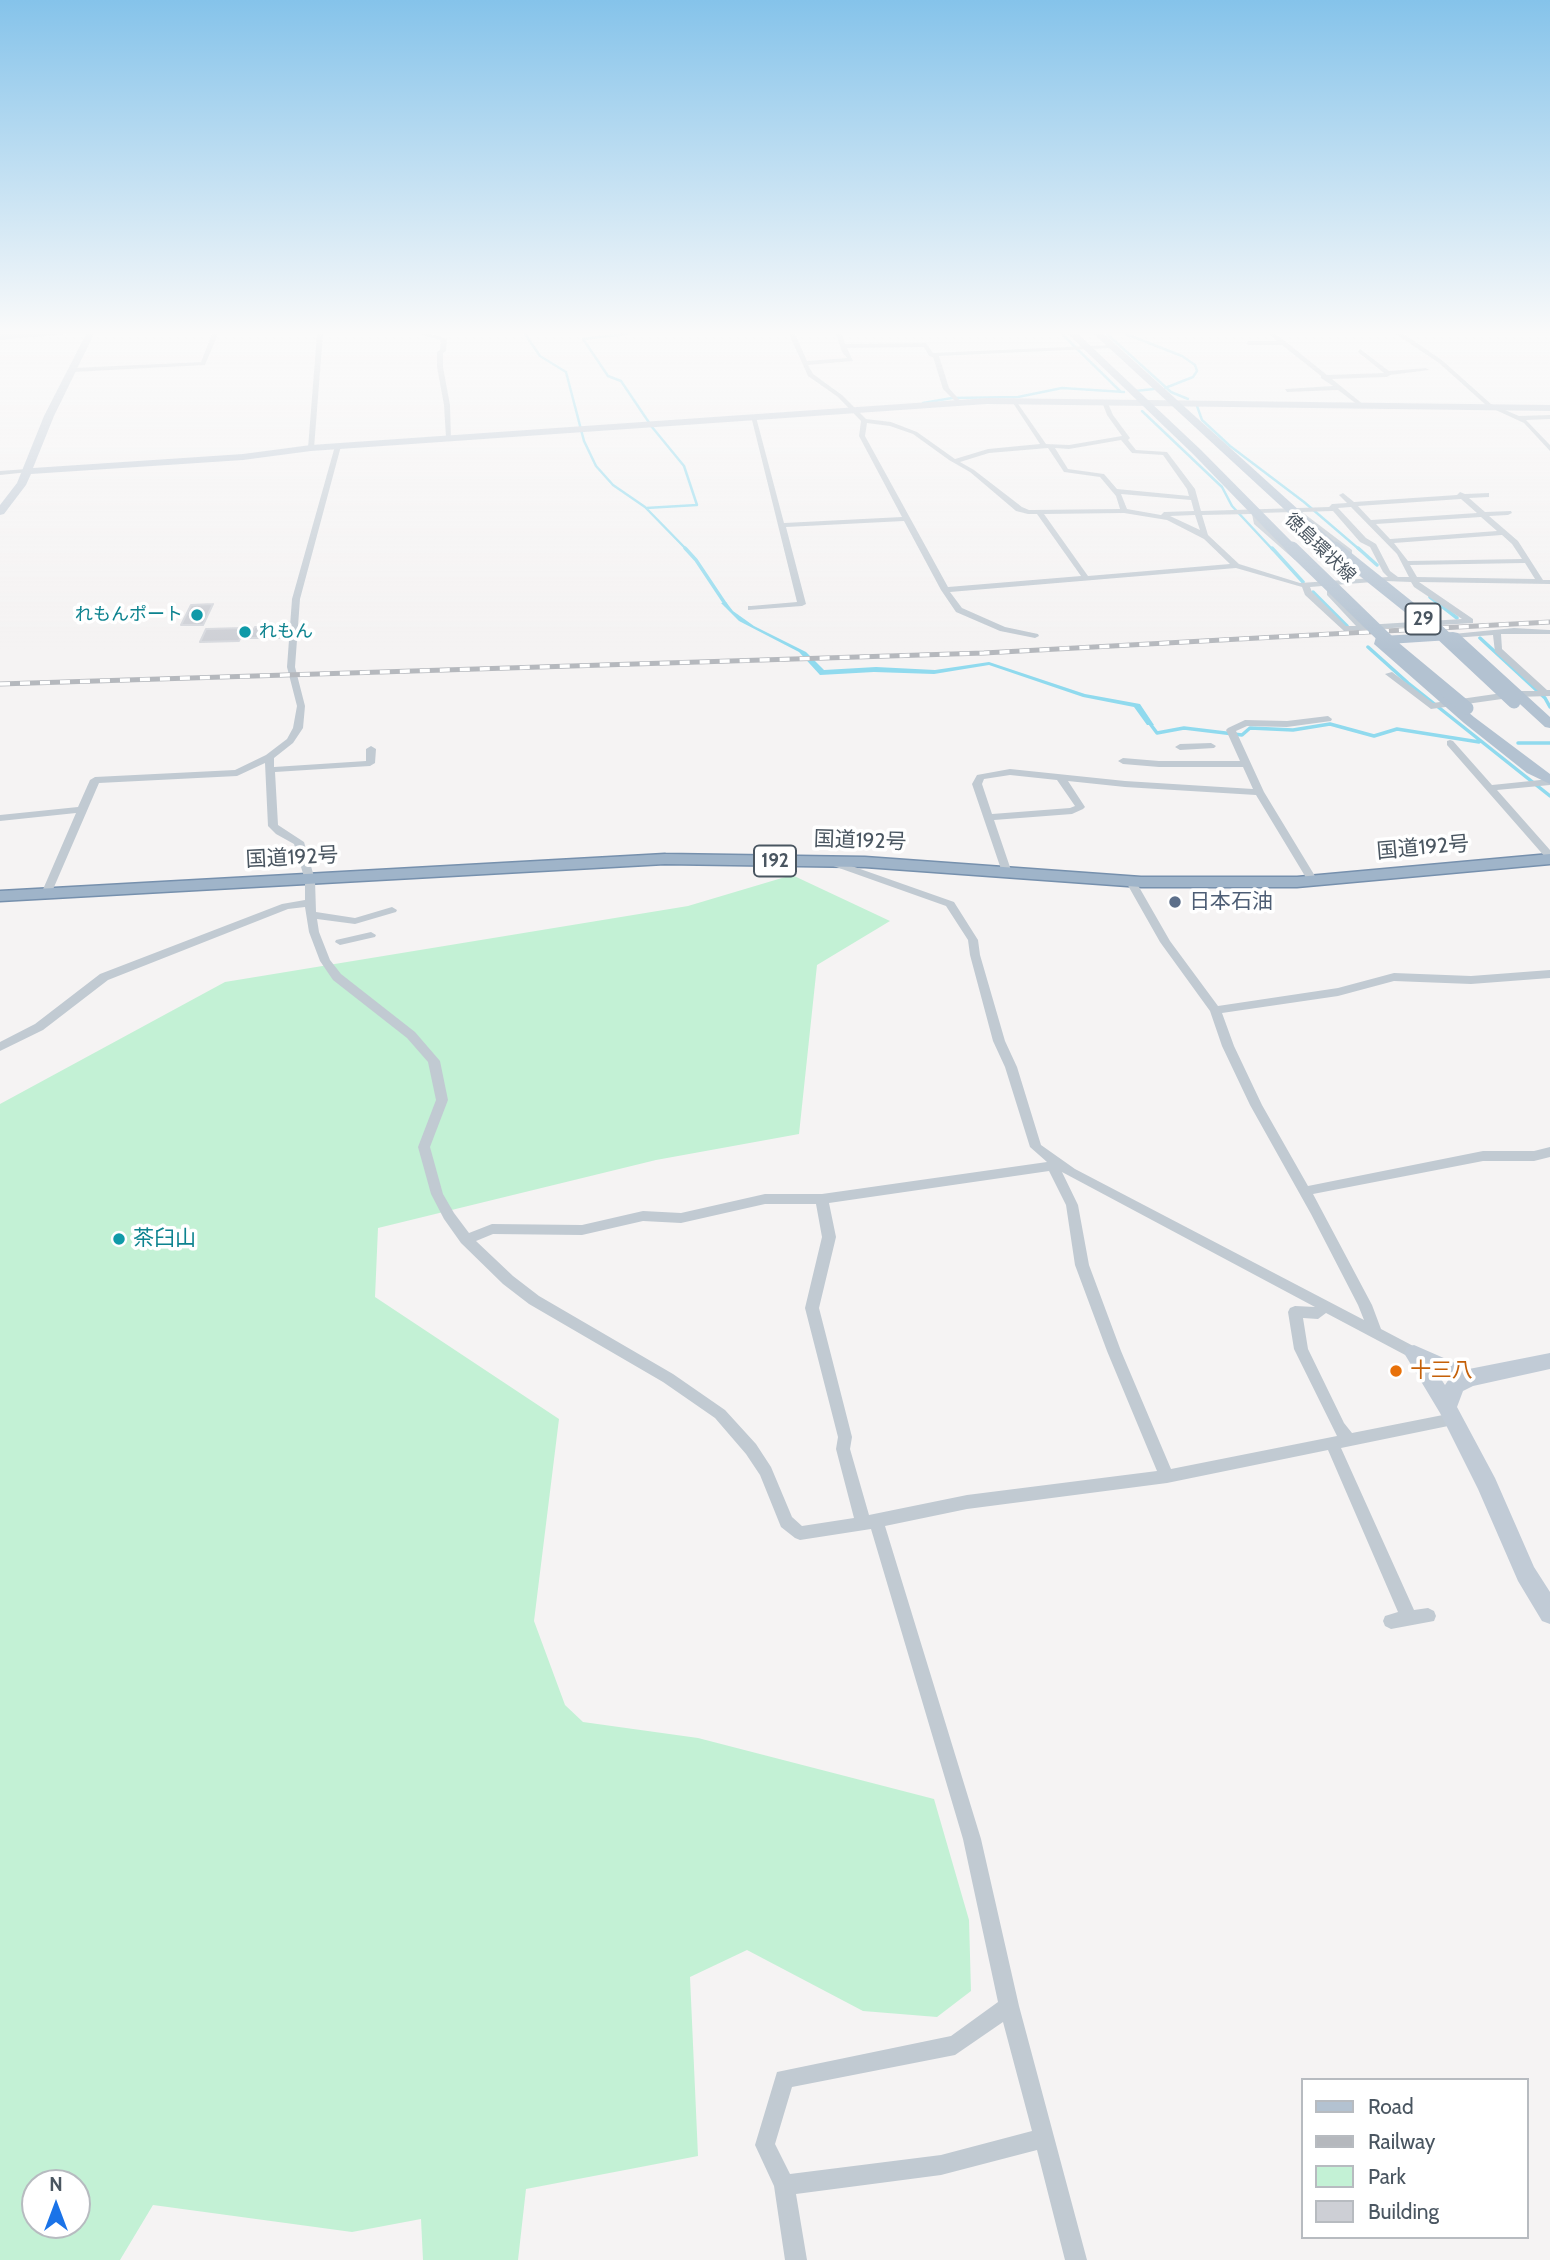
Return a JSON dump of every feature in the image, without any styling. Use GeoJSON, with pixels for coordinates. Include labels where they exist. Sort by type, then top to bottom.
{"type":"FeatureCollection","features":[{"type":"Feature","properties":{"kind":"highway","name":"国道192号"},"geometry":{"type":"LineString","coordinates":[[0,896],[665,859],[829,861],[1130,882],[1312,881],[1550,858]]}},
{"type":"Feature","properties":{"kind":"main road"},"geometry":{"type":"LineString","coordinates":[[0,512],[27,471],[40,439]]}},
{"type":"Feature","properties":{"kind":"main road"},"geometry":{"type":"LineString","coordinates":[[27,471],[243,457],[311,448],[429,439]]}},
{"type":"Feature","properties":{"kind":"main road","name":"徳島環状線"},"geometry":{"type":"LineString","coordinates":[[1183,439],[1396,649],[1466,708],[1544,782]]}},
{"type":"Feature","properties":{"kind":"main road","name":"徳島環状線"},"geometry":{"type":"LineString","coordinates":[[1214,439],[1327,542],[1435,628],[1515,698],[1550,733]]}},
{"type":"Feature","properties":{"kind":"main road"},"geometry":{"type":"LineString","coordinates":[[1544,782],[1441,705],[1381,644],[1381,640],[1453,636],[1515,698],[1550,724]]}},
{"type":"Feature","properties":{"kind":"main road"},"geometry":{"type":"LineString","coordinates":[[1414,1353],[1468,1378]]}},
{"type":"Feature","properties":{"kind":"main road"},"geometry":{"type":"LineString","coordinates":[[1414,1353],[1450,1413],[1487,1485],[1526,1574],[1550,1613]]}},
{"type":"Feature","properties":{"kind":"main road"},"geometry":{"type":"LineString","coordinates":[[1450,1413],[1449,1395],[1456,1385],[1468,1378],[1550,1361]]}},
{"type":"Feature","properties":{"kind":"street"},"geometry":{"type":"LineString","coordinates":[[311,448],[312,439]]}},
{"type":"Feature","properties":{"kind":"street"},"geometry":{"type":"LineString","coordinates":[[751,608],[802,604],[760,439]]}},
{"type":"Feature","properties":{"kind":"street"},"geometry":{"type":"LineString","coordinates":[[864,439],[958,610],[1003,629],[1035,636]]}},
{"type":"Feature","properties":{"kind":"street"},"geometry":{"type":"LineString","coordinates":[[921,439],[972,471],[1019,509],[1124,511],[1169,518],[1205,536],[1236,566]]}},
{"type":"Feature","properties":{"kind":"street"},"geometry":{"type":"LineString","coordinates":[[1042,439],[1066,471],[1101,475],[1115,491],[1124,511]]}},
{"type":"Feature","properties":{"kind":"street"},"geometry":{"type":"LineString","coordinates":[[955,461],[988,451],[1069,447],[1114,439]]}},
{"type":"Feature","properties":{"kind":"street"},"geometry":{"type":"LineString","coordinates":[[1124,439],[1134,452],[1165,453],[1191,489],[1205,536]]}},
{"type":"Feature","properties":{"kind":"street"},"geometry":{"type":"LineString","coordinates":[[46,894],[94,780],[237,773],[268,757],[290,741],[298,728],[300,706],[291,667],[296,599],[338,446]]}},
{"type":"Feature","properties":{"kind":"street"},"geometry":{"type":"LineString","coordinates":[[0,473],[27,471]]}},
{"type":"Feature","properties":{"kind":"street"},"geometry":{"type":"LineString","coordinates":[[1455,489],[1515,543],[1546,582]]}},
{"type":"Feature","properties":{"kind":"street"},"geometry":{"type":"LineString","coordinates":[[1115,491],[1193,498]]}},
{"type":"Feature","properties":{"kind":"street"},"geometry":{"type":"LineString","coordinates":[[1305,585],[1308,593],[1344,629],[1470,621],[1421,589],[1388,541],[1343,495]]}},
{"type":"Feature","properties":{"kind":"street"},"geometry":{"type":"LineString","coordinates":[[1396,579],[1387,572],[1373,546],[1363,540],[1332,506],[1486,495]]}},
{"type":"Feature","properties":{"kind":"street"},"geometry":{"type":"LineString","coordinates":[[1154,515],[1335,509]]}},
{"type":"Feature","properties":{"kind":"street"},"geometry":{"type":"LineString","coordinates":[[1293,510],[1321,528],[1438,624]]}},
{"type":"Feature","properties":{"kind":"street"},"geometry":{"type":"LineString","coordinates":[[1038,511],[1085,577]]}},
{"type":"Feature","properties":{"kind":"street"},"geometry":{"type":"LineString","coordinates":[[1255,512],[1257,522],[1363,628]]}},
{"type":"Feature","properties":{"kind":"street"},"geometry":{"type":"LineString","coordinates":[[1370,522],[1508,513]]}},
{"type":"Feature","properties":{"kind":"street"},"geometry":{"type":"LineString","coordinates":[[781,524],[908,519]]}},
{"type":"Feature","properties":{"kind":"street"},"geometry":{"type":"LineString","coordinates":[[1388,541],[1504,533]]}},
{"type":"Feature","properties":{"kind":"street"},"geometry":{"type":"LineString","coordinates":[[1405,563],[1527,561]]}},
{"type":"Feature","properties":{"kind":"street"},"geometry":{"type":"LineString","coordinates":[[945,590],[1236,566],[1305,585],[1385,579],[1546,582]]}},
{"type":"Feature","properties":{"kind":"street"},"geometry":{"type":"LineString","coordinates":[[1453,636],[1514,630],[1550,632]]}},
{"type":"Feature","properties":{"kind":"street"},"geometry":{"type":"LineString","coordinates":[[1497,633],[1498,650],[1542,693]]}},
{"type":"Feature","properties":{"kind":"street"},"geometry":{"type":"LineString","coordinates":[[1389,674],[1441,705],[1542,693]]}},
{"type":"Feature","properties":{"kind":"street"},"geometry":{"type":"LineString","coordinates":[[1312,881],[1259,792],[1232,734],[1245,723],[1287,724],[1328,719]]}},
{"type":"Feature","properties":{"kind":"street"},"geometry":{"type":"LineString","coordinates":[[1450,743],[1550,858]]}},
{"type":"Feature","properties":{"kind":"street"},"geometry":{"type":"LineString","coordinates":[[1180,747],[1210,746]]}},
{"type":"Feature","properties":{"kind":"street"},"geometry":{"type":"LineString","coordinates":[[1193,747],[1200,764]]}},
{"type":"Feature","properties":{"kind":"street"},"geometry":{"type":"LineString","coordinates":[[270,769],[370,763],[371,749]]}},
{"type":"Feature","properties":{"kind":"street"},"geometry":{"type":"LineString","coordinates":[[268,757],[274,826],[279,832],[299,842],[310,880],[310,909],[325,961],[337,977],[411,1035],[434,1061],[442,1100],[424,1147],[437,1194],[466,1240],[508,1280],[534,1300],[658,1371],[720,1414],[751,1449],[766,1472],[786,1522],[800,1533],[967,1502],[1167,1476],[1349,1440],[1450,1413]]}},
{"type":"Feature","properties":{"kind":"street"},"geometry":{"type":"LineString","coordinates":[[1123,761],[1246,764]]}},
{"type":"Feature","properties":{"kind":"street"},"geometry":{"type":"LineString","coordinates":[[1007,873],[977,784],[980,777],[1010,772],[1259,792]]}},
{"type":"Feature","properties":{"kind":"street"},"geometry":{"type":"LineString","coordinates":[[989,817],[1072,811],[1080,807],[1061,778]]}},
{"type":"Feature","properties":{"kind":"street"},"geometry":{"type":"LineString","coordinates":[[1490,788],[1544,782]]}},
{"type":"Feature","properties":{"kind":"street"},"geometry":{"type":"LineString","coordinates":[[0,818],[80,810]]}},
{"type":"Feature","properties":{"kind":"street"},"geometry":{"type":"LineString","coordinates":[[829,861],[950,904],[973,940],[999,1041],[1011,1067],[1036,1147],[1057,1164],[1414,1353]]}},
{"type":"Feature","properties":{"kind":"street"},"geometry":{"type":"LineString","coordinates":[[1130,882],[1165,942],[1215,1010],[1228,1046],[1256,1105],[1305,1191],[1365,1305],[1375,1331]]}},
{"type":"Feature","properties":{"kind":"street"},"geometry":{"type":"LineString","coordinates":[[0,1047],[39,1027],[104,977],[286,906],[310,909],[355,921],[392,911]]}},
{"type":"Feature","properties":{"kind":"street"},"geometry":{"type":"LineString","coordinates":[[340,942],[372,937],[364,918]]}},
{"type":"Feature","properties":{"kind":"street"},"geometry":{"type":"LineString","coordinates":[[1215,1010],[1338,992],[1394,977],[1471,980],[1550,974]]}},
{"type":"Feature","properties":{"kind":"street"},"geometry":{"type":"LineString","coordinates":[[1305,1191],[1483,1156],[1534,1156],[1550,1152]]}},
{"type":"Feature","properties":{"kind":"street"},"geometry":{"type":"LineString","coordinates":[[466,1240],[492,1229],[582,1230],[643,1216],[681,1218],[765,1199],[822,1199],[1039,1169],[1057,1164]]}},
{"type":"Feature","properties":{"kind":"street"},"geometry":{"type":"LineString","coordinates":[[1057,1164],[1055,1172],[1072,1205],[1082,1265],[1167,1476]]}},
{"type":"Feature","properties":{"kind":"street"},"geometry":{"type":"LineString","coordinates":[[822,1199],[829,1237],[812,1308],[845,1437],[843,1450],[870,1522],[972,1839],[1009,2006],[1076,2260]]}},
{"type":"Feature","properties":{"kind":"street"},"geometry":{"type":"LineString","coordinates":[[1324,1305],[1318,1313],[1295,1312],[1301,1349],[1339,1427],[1349,1440]]}},
{"type":"Feature","properties":{"kind":"street"},"geometry":{"type":"LineString","coordinates":[[1332,1443],[1409,1618]]}},
{"type":"Feature","properties":{"kind":"street"},"geometry":{"type":"LineString","coordinates":[[1391,1621],[1428,1616]]}},
{"type":"Feature","properties":{"kind":"street"},"geometry":{"type":"LineString","coordinates":[[796,2260],[784,2185],[765,2146],[784,2079],[955,2045],[1009,2006]]}},
{"type":"Feature","properties":{"kind":"street"},"geometry":{"type":"LineString","coordinates":[[784,2185],[941,2165],[1043,2138]]}},
{"type":"Feature","properties":{"kind":"green space"},"geometry":{"type":"Polygon","coordinates":[[[792,875],[890,921],[817,965],[799,1134],[656,1160],[378,1228],[375,1297],[559,1419],[534,1621],[565,1705],[583,1722],[698,1738],[934,1799],[969,1920],[971,1991],[937,2017],[863,2011],[747,1950],[690,1977],[698,2156],[526,2189],[518,2260],[423,2260],[421,2219],[352,2232],[153,2205],[120,2260],[0,2260],[0,1104],[225,982],[688,906],[792,875]]]}},
{"type":"Feature","properties":{"kind":"water"},"geometry":{"type":"Polygon","coordinates":[[[726,602],[733,611],[754,626],[806,652],[824,670],[876,667],[935,670],[989,662],[1085,694],[1140,704],[1154,725],[1147,725],[1134,707],[1083,697],[989,665],[934,674],[874,672],[820,675],[799,652],[739,621],[721,603],[726,602]]]}},
{"type":"Feature","properties":{"kind":"building","name":"れもんポート"},"geometry":{"type":"Polygon","coordinates":[[[213,604],[203,625],[181,625],[191,605],[213,604]]]}},
{"type":"Feature","properties":{"kind":"building"},"geometry":{"type":"Polygon","coordinates":[[[255,627],[287,627],[283,638],[249,638],[255,627]]]}},
{"type":"Feature","properties":{"kind":"building"},"geometry":{"type":"Polygon","coordinates":[[[244,628],[239,641],[200,642],[206,629],[244,628]]]}},
{"type":"Feature","properties":{"kind":"waterway"},"geometry":{"type":"LineString","coordinates":[[584,439],[596,466],[613,485],[645,507],[687,550]]}},
{"type":"Feature","properties":{"kind":"waterway"},"geometry":{"type":"LineString","coordinates":[[646,508],[697,505],[684,466],[662,439]]}},
{"type":"Feature","properties":{"kind":"waterway"},"geometry":{"type":"LineString","coordinates":[[1172,439],[1222,487],[1232,506],[1273,550]]}},
{"type":"Feature","properties":{"kind":"waterway"},"geometry":{"type":"LineString","coordinates":[[1223,439],[1304,502],[1360,550]]}},
{"type":"Feature","properties":{"kind":"waterway"},"geometry":{"type":"LineString","coordinates":[[685,548],[726,605]]}},
{"type":"Feature","properties":{"kind":"waterway"},"geometry":{"type":"LineString","coordinates":[[1272,548],[1303,582]]}},
{"type":"Feature","properties":{"kind":"waterway"},"geometry":{"type":"LineString","coordinates":[[1358,548],[1377,565]]}},
{"type":"Feature","properties":{"kind":"waterway"},"geometry":{"type":"LineString","coordinates":[[1313,592],[1347,626]]}},
{"type":"Feature","properties":{"kind":"waterway"},"geometry":{"type":"LineString","coordinates":[[1430,597],[1457,618]]}},
{"type":"Feature","properties":{"kind":"waterway"},"geometry":{"type":"LineString","coordinates":[[1480,638],[1545,698],[1550,707]]}},
{"type":"Feature","properties":{"kind":"waterway"},"geometry":{"type":"LineString","coordinates":[[1368,647],[1408,683],[1550,796]]}},
{"type":"Feature","properties":{"kind":"waterway"},"geometry":{"type":"LineString","coordinates":[[1148,721],[1157,733],[1184,728],[1242,735],[1250,728],[1293,730],[1330,724],[1374,736],[1397,729],[1479,742]]}},
{"type":"Feature","properties":{"kind":"waterway"},"geometry":{"type":"LineString","coordinates":[[1518,743],[1550,743]]}},
{"type":"Feature","properties":{"kind":"railway"},"geometry":{"type":"LineString","coordinates":[[0,684],[984,653],[1550,622]]}},
{"type":"Feature","properties":{"kind":"place","name":"れもんポート"},"geometry":{"type":"Point","coordinates":[197,615]}},
{"type":"Feature","properties":{"kind":"place","name":"れもん"},"geometry":{"type":"Point","coordinates":[245,632]}},
{"type":"Feature","properties":{"kind":"place","name":"日本石油"},"geometry":{"type":"Point","coordinates":[1175,902]}},
{"type":"Feature","properties":{"kind":"place","name":"茶臼山"},"geometry":{"type":"Point","coordinates":[119,1239]}},
{"type":"Feature","properties":{"kind":"place","name":"十三八"},"geometry":{"type":"Point","coordinates":[1396,1371]}}]}
